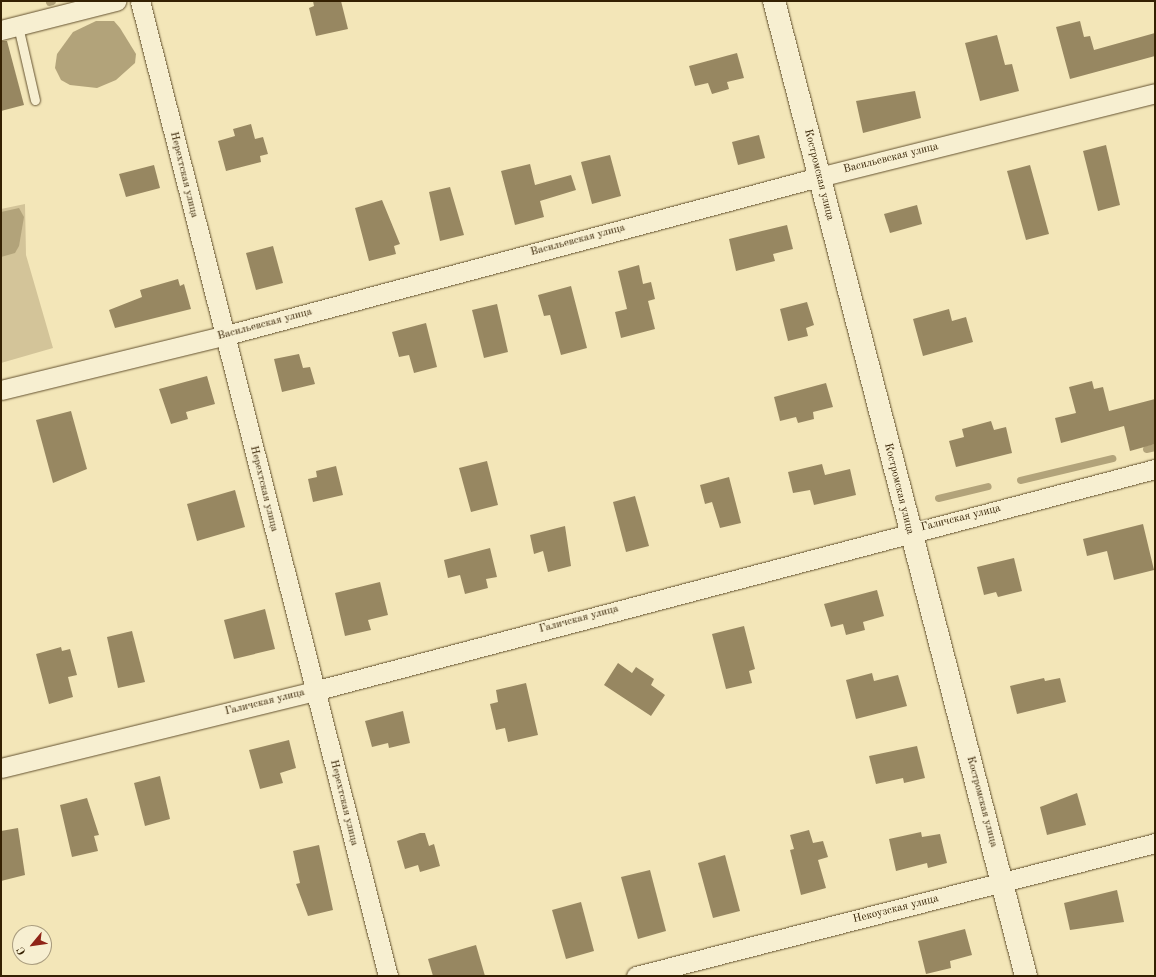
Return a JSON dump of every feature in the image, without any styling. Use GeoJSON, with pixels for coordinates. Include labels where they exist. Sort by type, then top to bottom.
{"type":"FeatureCollection","features":[{"type":"Feature","properties":{"kind":"street"},"geometry":{"type":"LineString","coordinates":[[10,28],[116,1]]}},
{"type":"Feature","properties":{"kind":"street","name":"Нерехтская улица"},"geometry":{"type":"LineString","coordinates":[[140,1],[223,336],[388,976]]}},
{"type":"Feature","properties":{"kind":"street","name":"Костромская улица"},"geometry":{"type":"LineString","coordinates":[[774,1],[909,532],[1026,976]]}},
{"type":"Feature","properties":{"kind":"street","name":"Васильевская улица"},"geometry":{"type":"LineString","coordinates":[[1,390],[223,336],[819,177],[1155,93]]}},
{"type":"Feature","properties":{"kind":"street","name":"Галичская улица"},"geometry":{"type":"LineString","coordinates":[[1,768],[314,691],[909,532],[1155,469]]}},
{"type":"Feature","properties":{"kind":"street","name":"Некоузская улица"},"geometry":{"type":"LineString","coordinates":[[636,976],[1155,843]]}},
{"type":"Feature","properties":{"kind":"lane"},"geometry":{"type":"LineString","coordinates":[[10,28],[35,100]]}},
{"type":"Feature","properties":{"kind":"shaded area"},"geometry":{"type":"Polygon","coordinates":[[[96,21],[114,21],[136,54],[135,63],[116,80],[97,88],[70,85],[61,80],[55,68],[57,54],[73,32],[96,21]]]}},
{"type":"Feature","properties":{"kind":"shaded area"},"geometry":{"type":"Polygon","coordinates":[[[25,204],[26,255],[53,348],[1,363],[1,209],[25,204]]]}},
{"type":"Feature","properties":{"kind":"shaded area"},"geometry":{"type":"Polygon","coordinates":[[[19,208],[24,217],[19,246],[15,253],[1,257],[1,212],[19,208]]]}},
{"type":"Feature","properties":{"kind":"building"},"geometry":{"type":"Polygon","coordinates":[[[313,1],[341,1],[348,29],[316,36],[309,8],[314,6],[313,1]]]}},
{"type":"Feature","properties":{"kind":"building"},"geometry":{"type":"Polygon","coordinates":[[[1080,21],[1084,37],[1090,36],[1094,50],[1155,33],[1155,56],[1070,79],[1056,27],[1080,21]]]}},
{"type":"Feature","properties":{"kind":"building"},"geometry":{"type":"Polygon","coordinates":[[[997,35],[1005,65],[1012,64],[1019,91],[980,101],[965,43],[997,35]]]}},
{"type":"Feature","properties":{"kind":"building"},"geometry":{"type":"Polygon","coordinates":[[[1,41],[7,41],[24,105],[1,111],[1,41]]]}},
{"type":"Feature","properties":{"kind":"building"},"geometry":{"type":"Polygon","coordinates":[[[737,53],[744,78],[727,82],[729,89],[712,94],[708,83],[695,86],[689,66],[737,53]]]}},
{"type":"Feature","properties":{"kind":"building"},"geometry":{"type":"Polygon","coordinates":[[[915,91],[921,118],[863,133],[856,101],[915,91]]]}},
{"type":"Feature","properties":{"kind":"building"},"geometry":{"type":"Polygon","coordinates":[[[251,124],[255,139],[263,137],[268,154],[260,156],[261,162],[226,171],[218,141],[235,136],[233,129],[251,124]]]}},
{"type":"Feature","properties":{"kind":"building"},"geometry":{"type":"Polygon","coordinates":[[[759,135],[765,158],[738,165],[732,142],[759,135]]]}},
{"type":"Feature","properties":{"kind":"building"},"geometry":{"type":"Polygon","coordinates":[[[1106,145],[1120,205],[1098,211],[1083,151],[1106,145]]]}},
{"type":"Feature","properties":{"kind":"building"},"geometry":{"type":"Polygon","coordinates":[[[610,155],[621,196],[592,204],[581,162],[610,155]]]}},
{"type":"Feature","properties":{"kind":"building"},"geometry":{"type":"Polygon","coordinates":[[[530,164],[535,185],[571,175],[576,190],[540,201],[544,217],[515,225],[501,171],[530,164]]]}},
{"type":"Feature","properties":{"kind":"building"},"geometry":{"type":"Polygon","coordinates":[[[154,165],[160,188],[126,197],[119,174],[154,165]]]}},
{"type":"Feature","properties":{"kind":"building"},"geometry":{"type":"Polygon","coordinates":[[[1030,165],[1049,234],[1026,240],[1007,171],[1030,165]]]}},
{"type":"Feature","properties":{"kind":"building"},"geometry":{"type":"Polygon","coordinates":[[[450,187],[464,235],[440,241],[429,192],[450,187]]]}},
{"type":"Feature","properties":{"kind":"building"},"geometry":{"type":"Polygon","coordinates":[[[382,200],[400,244],[394,246],[396,254],[369,261],[355,208],[382,200]]]}},
{"type":"Feature","properties":{"kind":"building"},"geometry":{"type":"Polygon","coordinates":[[[917,205],[922,224],[890,233],[884,214],[917,205]]]}},
{"type":"Feature","properties":{"kind":"building"},"geometry":{"type":"Polygon","coordinates":[[[787,225],[793,249],[773,254],[775,261],[736,271],[729,239],[787,225]]]}},
{"type":"Feature","properties":{"kind":"building"},"geometry":{"type":"Polygon","coordinates":[[[273,246],[283,283],[256,290],[246,253],[273,246]]]}},
{"type":"Feature","properties":{"kind":"building"},"geometry":{"type":"Polygon","coordinates":[[[639,265],[643,284],[651,282],[655,299],[648,301],[655,329],[621,338],[615,312],[627,309],[618,271],[639,265]]]}},
{"type":"Feature","properties":{"kind":"building"},"geometry":{"type":"Polygon","coordinates":[[[178,279],[180,286],[184,284],[191,309],[115,328],[109,310],[142,297],[140,290],[178,279]]]}},
{"type":"Feature","properties":{"kind":"building"},"geometry":{"type":"Polygon","coordinates":[[[571,286],[587,348],[561,355],[550,315],[544,316],[538,295],[571,286]]]}},
{"type":"Feature","properties":{"kind":"building"},"geometry":{"type":"Polygon","coordinates":[[[807,302],[814,325],[806,328],[808,336],[788,341],[780,309],[807,302]]]}},
{"type":"Feature","properties":{"kind":"building"},"geometry":{"type":"Polygon","coordinates":[[[497,304],[508,352],[484,358],[472,310],[497,304]]]}},
{"type":"Feature","properties":{"kind":"building"},"geometry":{"type":"Polygon","coordinates":[[[949,309],[952,321],[966,317],[973,342],[923,356],[913,319],[949,309]]]}},
{"type":"Feature","properties":{"kind":"building"},"geometry":{"type":"Polygon","coordinates":[[[426,323],[437,367],[414,373],[409,355],[399,357],[392,332],[426,323]]]}},
{"type":"Feature","properties":{"kind":"building"},"geometry":{"type":"Polygon","coordinates":[[[299,354],[303,368],[310,367],[315,384],[282,392],[274,359],[299,354]]]}},
{"type":"Feature","properties":{"kind":"building"},"geometry":{"type":"Polygon","coordinates":[[[207,376],[215,404],[186,412],[188,419],[171,424],[159,389],[207,376]]]}},
{"type":"Feature","properties":{"kind":"building"},"geometry":{"type":"Polygon","coordinates":[[[1092,381],[1094,389],[1103,387],[1109,411],[1155,399],[1155,444],[1130,451],[1124,426],[1061,443],[1055,418],[1076,413],[1069,387],[1092,381]]]}},
{"type":"Feature","properties":{"kind":"building"},"geometry":{"type":"Polygon","coordinates":[[[826,383],[833,407],[813,412],[814,419],[798,423],[796,417],[780,421],[774,397],[826,383]]]}},
{"type":"Feature","properties":{"kind":"building"},"geometry":{"type":"Polygon","coordinates":[[[71,411],[87,469],[53,483],[36,420],[71,411]]]}},
{"type":"Feature","properties":{"kind":"building"},"geometry":{"type":"Polygon","coordinates":[[[991,421],[994,430],[1006,427],[1012,453],[956,467],[949,441],[964,437],[962,429],[991,421]]]}},
{"type":"Feature","properties":{"kind":"building"},"geometry":{"type":"Polygon","coordinates":[[[487,461],[498,505],[471,512],[459,468],[487,461]]]}},
{"type":"Feature","properties":{"kind":"building"},"geometry":{"type":"Polygon","coordinates":[[[822,464],[825,475],[850,469],[856,495],[814,505],[810,490],[793,493],[788,472],[822,464]]]}},
{"type":"Feature","properties":{"kind":"building"},"geometry":{"type":"Polygon","coordinates":[[[336,466],[343,495],[313,502],[308,479],[317,477],[316,471],[336,466]]]}},
{"type":"Feature","properties":{"kind":"building"},"geometry":{"type":"Polygon","coordinates":[[[729,477],[741,523],[720,528],[712,502],[705,504],[700,485],[729,477]]]}},
{"type":"Feature","properties":{"kind":"building"},"geometry":{"type":"Polygon","coordinates":[[[235,490],[245,527],[197,541],[187,504],[235,490]]]}},
{"type":"Feature","properties":{"kind":"building"},"geometry":{"type":"Polygon","coordinates":[[[635,496],[649,546],[626,552],[613,502],[635,496]]]}},
{"type":"Feature","properties":{"kind":"building"},"geometry":{"type":"Polygon","coordinates":[[[1143,524],[1154,570],[1114,580],[1107,551],[1087,556],[1083,539],[1143,524]]]}},
{"type":"Feature","properties":{"kind":"building"},"geometry":{"type":"Polygon","coordinates":[[[565,526],[571,566],[548,572],[543,551],[534,554],[530,535],[565,526]]]}},
{"type":"Feature","properties":{"kind":"building"},"geometry":{"type":"Polygon","coordinates":[[[490,548],[497,577],[486,579],[488,588],[465,594],[460,575],[448,578],[444,560],[490,548]]]}},
{"type":"Feature","properties":{"kind":"building"},"geometry":{"type":"Polygon","coordinates":[[[1014,558],[1022,591],[998,597],[996,592],[984,595],[977,567],[1014,558]]]}},
{"type":"Feature","properties":{"kind":"building"},"geometry":{"type":"Polygon","coordinates":[[[380,582],[388,615],[368,620],[371,630],[345,636],[335,593],[380,582]]]}},
{"type":"Feature","properties":{"kind":"building"},"geometry":{"type":"Polygon","coordinates":[[[877,590],[884,616],[863,622],[865,630],[846,635],[843,624],[831,627],[824,604],[877,590]]]}},
{"type":"Feature","properties":{"kind":"building"},"geometry":{"type":"Polygon","coordinates":[[[265,609],[275,649],[234,659],[224,620],[265,609]]]}},
{"type":"Feature","properties":{"kind":"building"},"geometry":{"type":"Polygon","coordinates":[[[744,626],[755,669],[749,671],[752,683],[726,689],[712,634],[744,626]]]}},
{"type":"Feature","properties":{"kind":"building"},"geometry":{"type":"Polygon","coordinates":[[[132,631],[145,682],[118,688],[107,637],[132,631]]]}},
{"type":"Feature","properties":{"kind":"building"},"geometry":{"type":"Polygon","coordinates":[[[61,647],[62,651],[70,649],[77,675],[68,677],[73,697],[49,704],[36,654],[61,647]]]}},
{"type":"Feature","properties":{"kind":"building"},"geometry":{"type":"Polygon","coordinates":[[[618,663],[632,673],[636,667],[654,679],[651,685],[665,695],[651,716],[604,685],[618,663]]]}},
{"type":"Feature","properties":{"kind":"building"},"geometry":{"type":"Polygon","coordinates":[[[872,673],[874,681],[898,675],[907,706],[856,719],[846,680],[872,673]]]}},
{"type":"Feature","properties":{"kind":"building"},"geometry":{"type":"Polygon","coordinates":[[[1044,678],[1045,681],[1060,678],[1066,702],[1017,714],[1010,686],[1044,678]]]}},
{"type":"Feature","properties":{"kind":"building"},"geometry":{"type":"Polygon","coordinates":[[[526,683],[538,735],[508,742],[505,728],[496,730],[490,704],[498,702],[496,690],[526,683]]]}},
{"type":"Feature","properties":{"kind":"building"},"geometry":{"type":"Polygon","coordinates":[[[403,711],[410,743],[389,748],[388,743],[372,747],[365,721],[403,711]]]}},
{"type":"Feature","properties":{"kind":"building"},"geometry":{"type":"Polygon","coordinates":[[[289,740],[296,768],[280,773],[283,783],[260,789],[249,750],[289,740]]]}},
{"type":"Feature","properties":{"kind":"building"},"geometry":{"type":"Polygon","coordinates":[[[917,746],[925,778],[904,783],[903,778],[876,784],[869,756],[917,746]]]}},
{"type":"Feature","properties":{"kind":"building"},"geometry":{"type":"Polygon","coordinates":[[[160,776],[170,819],[145,826],[134,783],[160,776]]]}},
{"type":"Feature","properties":{"kind":"building"},"geometry":{"type":"Polygon","coordinates":[[[1077,793],[1086,825],[1047,835],[1040,807],[1077,793]]]}},
{"type":"Feature","properties":{"kind":"building"},"geometry":{"type":"Polygon","coordinates":[[[87,798],[99,835],[94,836],[98,851],[72,857],[60,805],[87,798]]]}},
{"type":"Feature","properties":{"kind":"building"},"geometry":{"type":"Polygon","coordinates":[[[18,828],[25,875],[1,881],[1,831],[18,828]]]}},
{"type":"Feature","properties":{"kind":"building"},"geometry":{"type":"Polygon","coordinates":[[[809,830],[813,843],[823,841],[828,857],[818,860],[826,888],[801,895],[790,850],[794,849],[790,835],[809,830]]]}},
{"type":"Feature","properties":{"kind":"building"},"geometry":{"type":"Polygon","coordinates":[[[921,832],[922,837],[940,834],[947,863],[928,868],[927,863],[896,871],[889,839],[921,832]]]}},
{"type":"Feature","properties":{"kind":"building"},"geometry":{"type":"Polygon","coordinates":[[[420,833],[425,833],[429,846],[434,844],[440,866],[420,872],[418,865],[405,869],[397,841],[420,833]]]}},
{"type":"Feature","properties":{"kind":"building"},"geometry":{"type":"Polygon","coordinates":[[[319,845],[333,910],[308,916],[296,884],[300,883],[293,851],[319,845]]]}},
{"type":"Feature","properties":{"kind":"building"},"geometry":{"type":"Polygon","coordinates":[[[725,855],[740,911],[713,918],[698,863],[725,855]]]}},
{"type":"Feature","properties":{"kind":"building"},"geometry":{"type":"Polygon","coordinates":[[[650,870],[666,931],[638,939],[621,877],[650,870]]]}},
{"type":"Feature","properties":{"kind":"building"},"geometry":{"type":"Polygon","coordinates":[[[1117,890],[1124,922],[1070,930],[1064,903],[1117,890]]]}},
{"type":"Feature","properties":{"kind":"building"},"geometry":{"type":"Polygon","coordinates":[[[581,902],[594,951],[566,959],[552,910],[581,902]]]}},
{"type":"Feature","properties":{"kind":"building"},"geometry":{"type":"Polygon","coordinates":[[[965,929],[972,955],[950,961],[951,968],[926,974],[918,941],[965,929]]]}},
{"type":"Feature","properties":{"kind":"building"},"geometry":{"type":"Polygon","coordinates":[[[476,945],[485,976],[433,976],[428,959],[476,945]]]}},
{"type":"Feature","properties":{"kind":"waterway"},"geometry":{"type":"LineString","coordinates":[[1146,449],[1155,447]]}},
{"type":"Feature","properties":{"kind":"waterway"},"geometry":{"type":"LineString","coordinates":[[1020,480],[1112,458]]}},
{"type":"Feature","properties":{"kind":"waterway"},"geometry":{"type":"LineString","coordinates":[[938,498],[988,486]]}}]}
